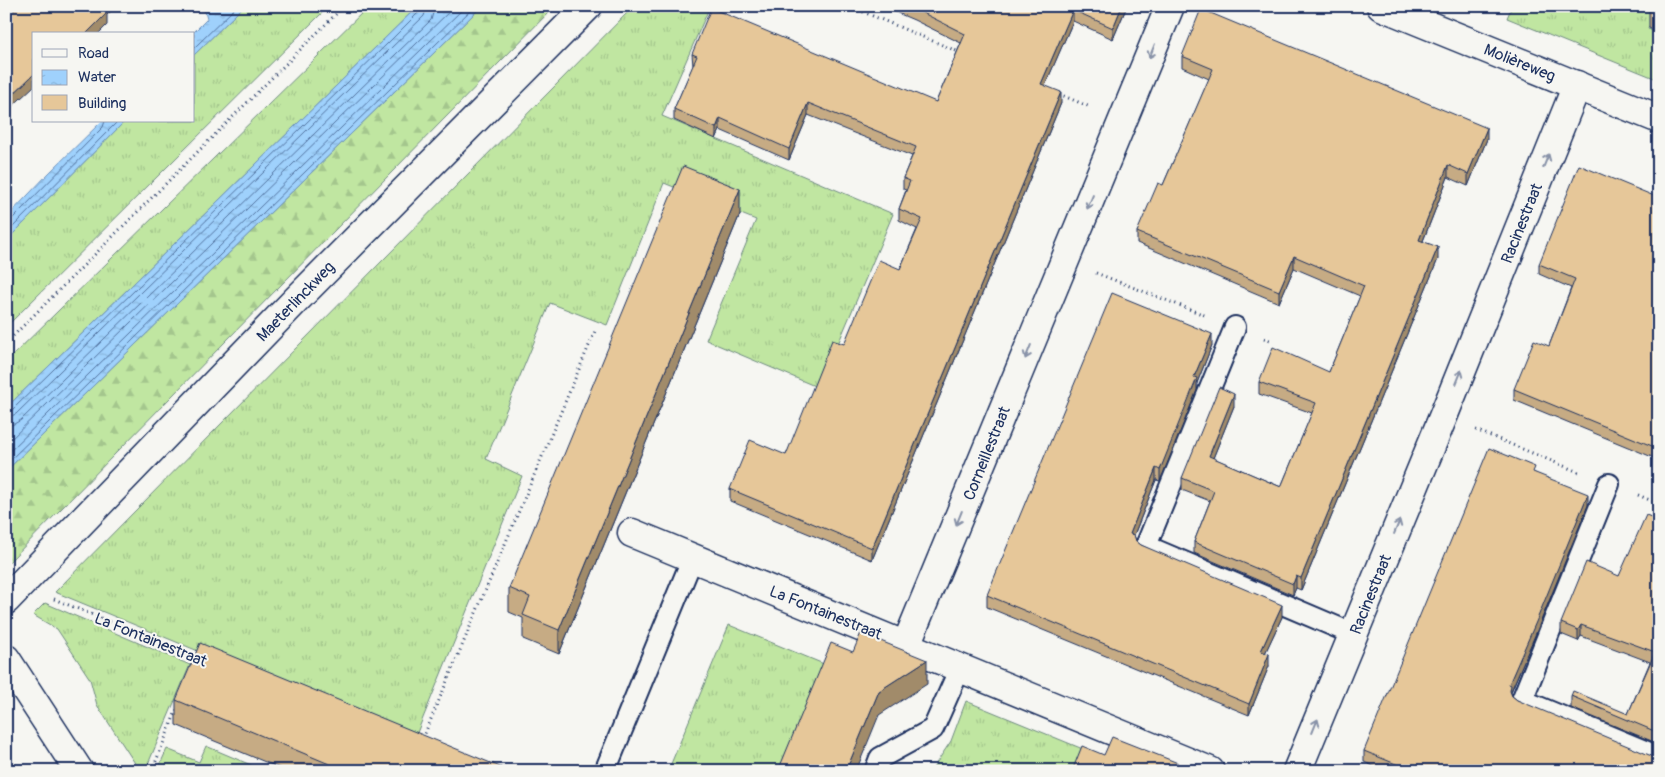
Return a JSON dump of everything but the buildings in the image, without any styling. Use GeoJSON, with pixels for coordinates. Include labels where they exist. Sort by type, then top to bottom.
{"type":"FeatureCollection","features":[{"type":"Feature","properties":{"kind":"street","name":"Maeterlinckweg"},"geometry":{"type":"LineString","coordinates":[[14,593],[296,300],[588,6]]}},
{"type":"Feature","properties":{"kind":"street","name":"Corneillestraat"},"geometry":{"type":"LineString","coordinates":[[906,645],[1170,6]]}},
{"type":"Feature","properties":{"kind":"street","name":"Molièreweg"},"geometry":{"type":"LineString","coordinates":[[1380,6],[1659,119]]}},
{"type":"Feature","properties":{"kind":"street","name":"Racinestraat"},"geometry":{"type":"LineString","coordinates":[[1296,771],[1443,417],[1577,85]]}},
{"type":"Feature","properties":{"kind":"street","name":"La Fontainestraat"},"geometry":{"type":"LineString","coordinates":[[632,533],[1210,771]]}},
{"type":"Feature","properties":{"kind":"street"},"geometry":{"type":"LineString","coordinates":[[6,659],[79,771]]}},
{"type":"Feature","properties":{"kind":"lane"},"geometry":{"type":"LineString","coordinates":[[1235,327],[1146,546],[1353,634]]}},
{"type":"Feature","properties":{"kind":"lane"},"geometry":{"type":"LineString","coordinates":[[1609,484],[1522,700],[1659,756]]}},
{"type":"Feature","properties":{"kind":"lane"},"geometry":{"type":"LineString","coordinates":[[605,771],[693,557]]}},
{"type":"Feature","properties":{"kind":"lane"},"geometry":{"type":"LineString","coordinates":[[875,771],[880,758],[933,729],[960,668]]}},
{"type":"Feature","properties":{"kind":"path"},"geometry":{"type":"LineString","coordinates":[[6,343],[344,6]]}},
{"type":"Feature","properties":{"kind":"path"},"geometry":{"type":"LineString","coordinates":[[849,6],[968,56]]}},
{"type":"Feature","properties":{"kind":"path"},"geometry":{"type":"LineString","coordinates":[[1050,90],[1123,121]]}},
{"type":"Feature","properties":{"kind":"path"},"geometry":{"type":"LineString","coordinates":[[1065,261],[1272,342]]}},
{"type":"Feature","properties":{"kind":"path"},"geometry":{"type":"LineString","coordinates":[[423,739],[596,329]]}},
{"type":"Feature","properties":{"kind":"path"},"geometry":{"type":"LineString","coordinates":[[1443,417],[1652,501]]}},
{"type":"Feature","properties":{"kind":"path","name":"La Fontainestraat"},"geometry":{"type":"LineString","coordinates":[[14,593],[198,658]]}},
{"type":"Feature","properties":{"kind":"path"},"geometry":{"type":"LineString","coordinates":[[152,771],[180,701]]}},
{"type":"Feature","properties":{"kind":"green space"},"geometry":{"type":"Polygon","coordinates":[[[244,6],[329,6],[6,327],[6,241],[124,122],[195,122],[195,54],[244,6]]]}},
{"type":"Feature","properties":{"kind":"green space"},"geometry":{"type":"Polygon","coordinates":[[[369,6],[418,6],[6,408],[6,362],[369,6]]]}},
{"type":"Feature","properties":{"kind":"green space"},"geometry":{"type":"Polygon","coordinates":[[[482,6],[555,6],[6,565],[6,471],[482,6]]]}},
{"type":"Feature","properties":{"kind":"green space"},"geometry":{"type":"Polygon","coordinates":[[[634,6],[710,6],[662,116],[893,214],[838,344],[817,387],[706,340],[756,220],[664,183],[607,325],[550,303],[486,459],[522,476],[414,740],[55,592],[634,6]]]}},
{"type":"Feature","properties":{"kind":"green space"},"geometry":{"type":"Polygon","coordinates":[[[1512,6],[1646,6],[1656,10],[1648,29],[1659,33],[1659,80],[1507,18],[1512,6]]]}},
{"type":"Feature","properties":{"kind":"green space"},"geometry":{"type":"Polygon","coordinates":[[[45,603],[190,665],[145,771],[140,771],[97,705],[90,679],[57,629],[33,615],[45,603]]]}},
{"type":"Feature","properties":{"kind":"green space"},"geometry":{"type":"Polygon","coordinates":[[[729,625],[831,667],[788,771],[668,771],[729,625]]]}},
{"type":"Feature","properties":{"kind":"green space"},"geometry":{"type":"Polygon","coordinates":[[[966,701],[1112,761],[1108,771],[931,771],[951,741],[966,701]]]}},
{"type":"Feature","properties":{"kind":"green space"},"geometry":{"type":"Polygon","coordinates":[[[206,746],[265,771],[157,771],[167,749],[199,762],[206,746]]]}},
{"type":"Feature","properties":{"kind":"water"},"geometry":{"type":"Polygon","coordinates":[[[199,6],[244,6],[195,54],[194,32],[207,19],[205,12],[199,6]]]}},
{"type":"Feature","properties":{"kind":"water"},"geometry":{"type":"Polygon","coordinates":[[[418,6],[482,6],[6,471],[6,408],[418,6]]]}},
{"type":"Feature","properties":{"kind":"water"},"geometry":{"type":"Polygon","coordinates":[[[101,122],[124,122],[6,241],[6,218],[101,122]]]}}]}
